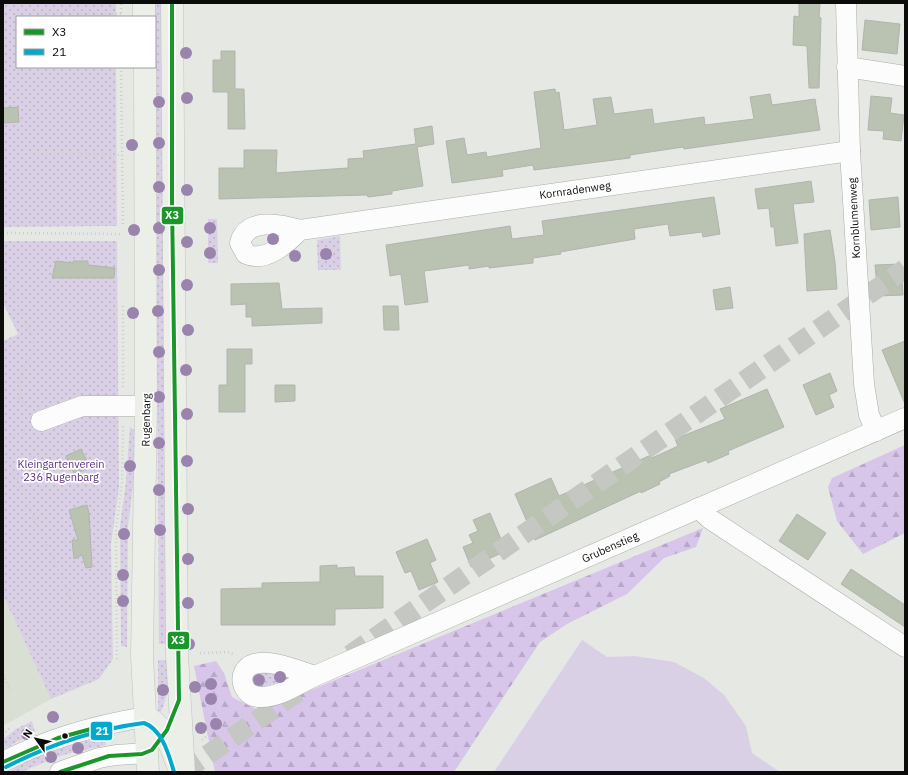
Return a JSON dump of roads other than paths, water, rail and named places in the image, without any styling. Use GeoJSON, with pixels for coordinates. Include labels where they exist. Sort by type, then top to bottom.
{"type":"FeatureCollection","features":[{"type":"Feature","properties":{"kind":"main road"},"geometry":{"type":"LineString","coordinates":[[144,3],[144,16]]}},
{"type":"Feature","properties":{"kind":"main road"},"geometry":{"type":"LineString","coordinates":[[172,3],[173,256],[179,700],[184,772]]}},
{"type":"Feature","properties":{"kind":"main road","name":"Rugenbarg"},"geometry":{"type":"LineString","coordinates":[[145,68],[146,406],[142,656],[148,763]]}},
{"type":"Feature","properties":{"kind":"main road"},"geometry":{"type":"LineString","coordinates":[[148,763],[165,734],[179,700]]}},
{"type":"Feature","properties":{"kind":"main road"},"geometry":{"type":"LineString","coordinates":[[145,717],[155,723],[165,734],[180,772]]}},
{"type":"Feature","properties":{"kind":"street","name":"Kornblumenweg"},"geometry":{"type":"LineString","coordinates":[[846,3],[850,152],[864,384],[869,415],[876,431]]}},
{"type":"Feature","properties":{"kind":"street"},"geometry":{"type":"LineString","coordinates":[[847,67],[905,76]]}},
{"type":"Feature","properties":{"kind":"street","name":"Kornradenweg"},"geometry":{"type":"LineString","coordinates":[[300,230],[850,152]]}},
{"type":"Feature","properties":{"kind":"street"},"geometry":{"type":"LineString","coordinates":[[41,422],[82,406],[146,406]]}},
{"type":"Feature","properties":{"kind":"street","name":"Grubenstieg"},"geometry":{"type":"LineString","coordinates":[[315,676],[905,418]]}},
{"type":"Feature","properties":{"kind":"street"},"geometry":{"type":"LineString","coordinates":[[698,508],[710,519],[905,646]]}},
{"type":"Feature","properties":{"kind":"street"},"geometry":{"type":"LineString","coordinates":[[3,762],[58,738],[115,722],[145,717]]}},
{"type":"Feature","properties":{"kind":"street"},"geometry":{"type":"LineString","coordinates":[[60,772],[99,758],[116,755],[148,763]]}},
{"type":"Feature","properties":{"kind":"tunnel"},"geometry":{"type":"LineString","coordinates":[[350,655],[905,269]]}},
{"type":"Feature","properties":{"kind":"tunnel"},"geometry":{"type":"LineString","coordinates":[[183,772],[305,687]]}},
{"type":"Feature","properties":{"kind":"park label","name":"Kleingartenverein 236 Rugenbarg"},"geometry":{"type":"Point","coordinates":[61,470]}}]}
